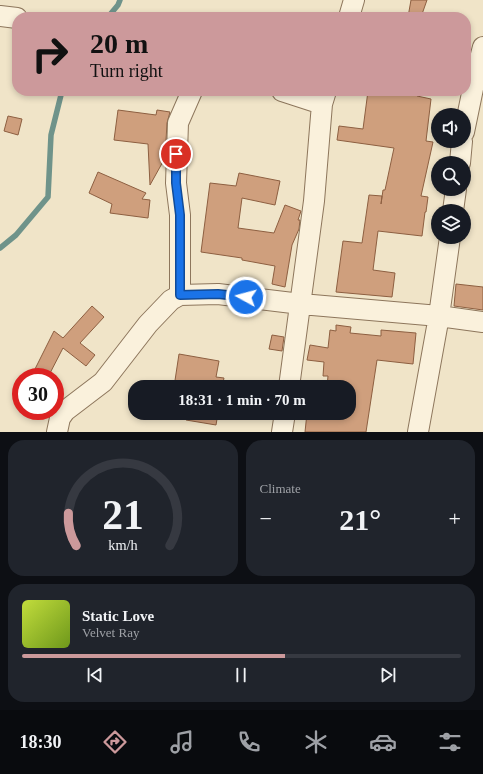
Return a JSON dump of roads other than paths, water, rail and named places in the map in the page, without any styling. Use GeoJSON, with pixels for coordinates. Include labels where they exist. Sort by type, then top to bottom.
{"type":"FeatureCollection","features":[{"type":"Feature","properties":{"kind":"street"},"geometry":{"type":"LineString","coordinates":[[350,12],[354,0]]}},
{"type":"Feature","properties":{"kind":"street"},"geometry":{"type":"LineString","coordinates":[[0,16],[12,17]]}},
{"type":"Feature","properties":{"kind":"street"},"geometry":{"type":"LineString","coordinates":[[469,108],[483,47]]}},
{"type":"Feature","properties":{"kind":"street"},"geometry":{"type":"LineString","coordinates":[[180,295],[180,215],[176,183],[177,131],[178,123],[190,96]]}},
{"type":"Feature","properties":{"kind":"street"},"geometry":{"type":"LineString","coordinates":[[290,380],[314,201],[324,97]]}},
{"type":"Feature","properties":{"kind":"street"},"geometry":{"type":"LineString","coordinates":[[418,432],[439,316],[449,244]]}},
{"type":"Feature","properties":{"kind":"street"},"geometry":{"type":"LineString","coordinates":[[56,432],[60,418],[65,411],[103,382],[148,324],[171,300],[180,295],[218,294],[301,304],[439,316],[483,322]]}},
{"type":"Feature","properties":{"kind":"street"},"geometry":{"type":"LineString","coordinates":[[282,432],[284,420]]}},
{"type":"Feature","properties":{"kind":"waterway"},"geometry":{"type":"LineString","coordinates":[[112,12],[120,0]]}},
{"type":"Feature","properties":{"kind":"waterway"},"geometry":{"type":"LineString","coordinates":[[0,248],[16,235],[48,197],[51,135],[61,96]]}}]}
